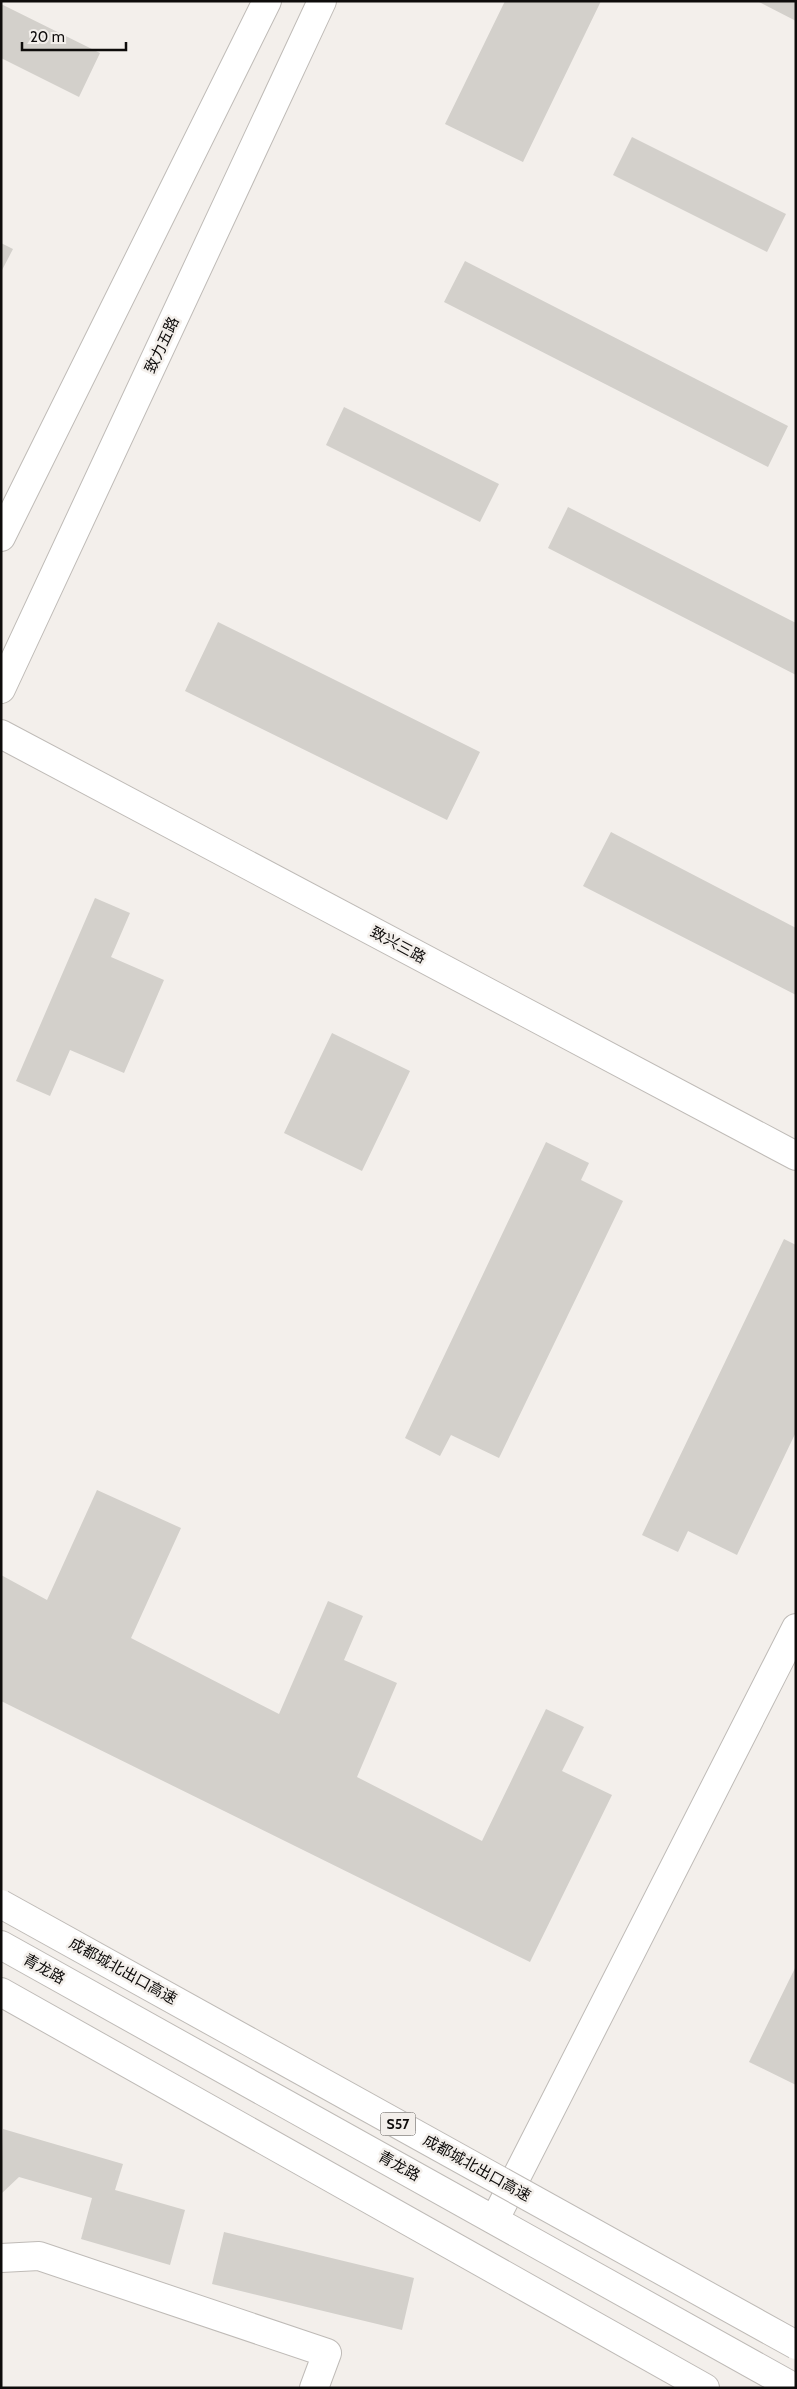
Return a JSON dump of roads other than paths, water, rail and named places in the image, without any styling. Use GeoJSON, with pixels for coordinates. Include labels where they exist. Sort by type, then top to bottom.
{"type":"FeatureCollection","features":[{"type":"Feature","properties":{"kind":"main road"},"geometry":{"type":"LineString","coordinates":[[1,537],[267,1]]}},
{"type":"Feature","properties":{"kind":"main road","name":"致力五路"},"geometry":{"type":"LineString","coordinates":[[1,689],[322,1]]}},
{"type":"Feature","properties":{"kind":"main road","name":"致兴三路"},"geometry":{"type":"LineString","coordinates":[[1,734],[796,1156]]}},
{"type":"Feature","properties":{"kind":"main road"},"geometry":{"type":"LineString","coordinates":[[495,2219],[796,1628]]}},
{"type":"Feature","properties":{"kind":"main road","name":"成都城北出口高速"},"geometry":{"type":"LineString","coordinates":[[1,1904],[796,2345]]}},
{"type":"Feature","properties":{"kind":"main road","name":"青龙路"},"geometry":{"type":"LineString","coordinates":[[1,1945],[795,2388]]}},
{"type":"Feature","properties":{"kind":"main road"},"geometry":{"type":"LineString","coordinates":[[1,1992],[705,2388]]}},
{"type":"Feature","properties":{"kind":"main road"},"geometry":{"type":"LineString","coordinates":[[1,2258],[39,2256],[327,2353],[314,2388]]}}]}
